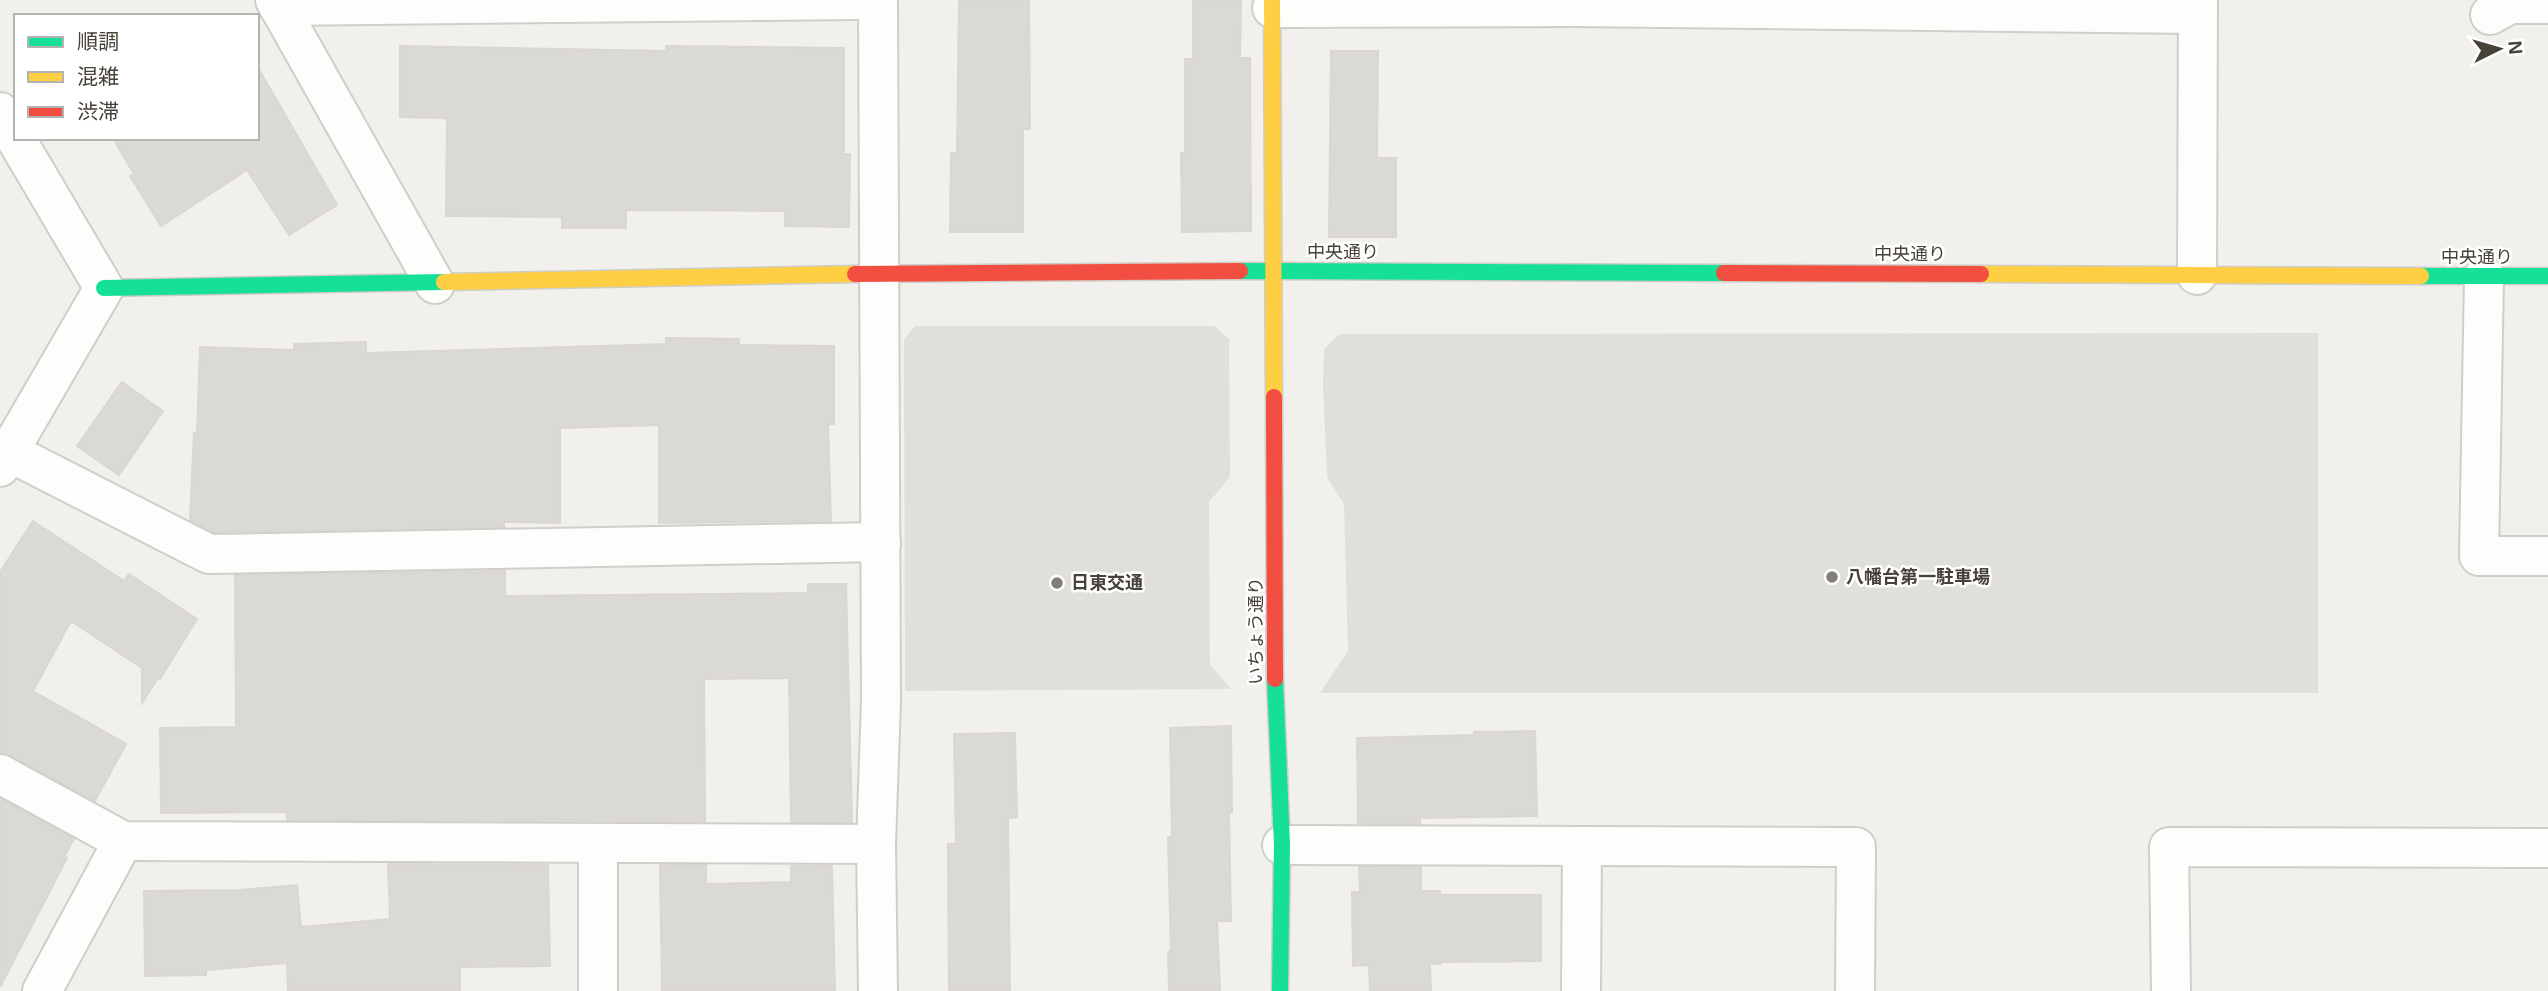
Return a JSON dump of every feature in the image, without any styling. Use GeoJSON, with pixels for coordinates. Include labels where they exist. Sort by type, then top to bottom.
{"type":"FeatureCollection","features":[{"type":"Feature","properties":{"kind":"street"},"geometry":{"type":"LineString","coordinates":[[435,284],[277,3],[858,0]]}},
{"type":"Feature","properties":{"kind":"street"},"geometry":{"type":"LineString","coordinates":[[878,0],[881,542],[881,701],[876,844],[878,991]]}},
{"type":"Feature","properties":{"kind":"street"},"geometry":{"type":"LineString","coordinates":[[1272,4],[2198,7],[2197,275]]}},
{"type":"Feature","properties":{"kind":"street","name":"いちょう通り"},"geometry":{"type":"LineString","coordinates":[[1272,4],[1275,705],[1282,845],[1280,991]]}},
{"type":"Feature","properties":{"kind":"street"},"geometry":{"type":"LineString","coordinates":[[2504,6],[2548,4]]}},
{"type":"Feature","properties":{"kind":"street"},"geometry":{"type":"LineString","coordinates":[[0,112],[14,136]]}},
{"type":"Feature","properties":{"kind":"street"},"geometry":{"type":"LineString","coordinates":[[17,140],[104,288],[5,459],[209,554],[881,542]]}},
{"type":"Feature","properties":{"kind":"street","name":"中央通り"},"geometry":{"type":"LineString","coordinates":[[104,288],[880,274],[1273,271],[2548,276]]}},
{"type":"Feature","properties":{"kind":"street"},"geometry":{"type":"LineString","coordinates":[[2484,276],[2479,556],[2548,556]]}},
{"type":"Feature","properties":{"kind":"street"},"geometry":{"type":"LineString","coordinates":[[0,774],[123,841],[876,844]]}},
{"type":"Feature","properties":{"kind":"street"},"geometry":{"type":"LineString","coordinates":[[42,991],[123,841]]}},
{"type":"Feature","properties":{"kind":"street"},"geometry":{"type":"LineString","coordinates":[[598,844],[598,991]]}},
{"type":"Feature","properties":{"kind":"street"},"geometry":{"type":"LineString","coordinates":[[1282,845],[1856,846],[1855,991]]}},
{"type":"Feature","properties":{"kind":"street"},"geometry":{"type":"LineString","coordinates":[[1581,991],[1582,846]]}},
{"type":"Feature","properties":{"kind":"street"},"geometry":{"type":"LineString","coordinates":[[2171,991],[2169,847],[2548,848]]}},
{"type":"Feature","properties":{"kind":"shaded area","name":"日東交通"},"geometry":{"type":"Polygon","coordinates":[[[915,326],[1215,326],[1229,339],[1230,477],[1209,502],[1210,665],[1231,689],[905,691],[904,339],[915,326]]]}},
{"type":"Feature","properties":{"kind":"shaded area","name":"八幡台第一駐車場"},"geometry":{"type":"Polygon","coordinates":[[[2318,333],[2318,693],[1320,693],[1348,651],[1344,504],[1327,477],[1323,385],[1324,349],[1340,334],[2318,333]]]}},
{"type":"Feature","properties":{"kind":"building"},"geometry":{"type":"Polygon","coordinates":[[[959,0],[1029,0],[1030,129],[1023,129],[1023,232],[950,232],[951,153],[957,153],[959,0]]]}},
{"type":"Feature","properties":{"kind":"building"},"geometry":{"type":"Polygon","coordinates":[[[1193,0],[1241,0],[1240,58],[1250,58],[1251,231],[1182,232],[1181,153],[1185,153],[1185,59],[1193,59],[1193,0]]]}},
{"type":"Feature","properties":{"kind":"building"},"geometry":{"type":"Polygon","coordinates":[[[400,46],[666,51],[666,46],[844,48],[844,154],[850,154],[849,227],[785,226],[785,211],[626,210],[626,228],[562,228],[562,217],[446,216],[447,118],[400,117],[400,46]]]}},
{"type":"Feature","properties":{"kind":"building"},"geometry":{"type":"Polygon","coordinates":[[[1331,51],[1378,51],[1377,158],[1396,158],[1396,237],[1329,237],[1331,51]]]}},
{"type":"Feature","properties":{"kind":"building"},"geometry":{"type":"Polygon","coordinates":[[[259,69],[337,205],[289,235],[247,170],[161,226],[130,176],[134,174],[114,140],[259,140],[259,69]]]}},
{"type":"Feature","properties":{"kind":"building"},"geometry":{"type":"Polygon","coordinates":[[[666,338],[739,339],[739,345],[834,346],[834,424],[828,424],[831,521],[659,523],[659,425],[560,428],[560,523],[504,522],[504,527],[214,532],[190,520],[200,347],[294,350],[294,344],[366,342],[366,353],[666,344],[666,338]]]}},
{"type":"Feature","properties":{"kind":"building"},"geometry":{"type":"Polygon","coordinates":[[[122,382],[163,411],[119,475],[77,446],[122,382]]]}},
{"type":"Feature","properties":{"kind":"building"},"geometry":{"type":"Polygon","coordinates":[[[33,521],[124,581],[129,574],[197,619],[142,703],[142,668],[71,621],[33,691],[126,744],[95,801],[0,752],[0,572],[33,521]]]}},
{"type":"Feature","properties":{"kind":"building"},"geometry":{"type":"Polygon","coordinates":[[[505,571],[505,596],[808,593],[808,584],[846,584],[852,822],[791,822],[789,678],[704,679],[705,821],[287,820],[287,812],[161,813],[160,728],[236,727],[235,575],[505,571]]]}},
{"type":"Feature","properties":{"kind":"building"},"geometry":{"type":"Polygon","coordinates":[[[1231,726],[1231,921],[1217,921],[1220,991],[1169,991],[1168,952],[1171,952],[1168,837],[1172,837],[1170,728],[1231,726]]]}},
{"type":"Feature","properties":{"kind":"building"},"geometry":{"type":"Polygon","coordinates":[[[1535,731],[1537,816],[1420,818],[1420,824],[1358,823],[1357,738],[1535,731]]]}},
{"type":"Feature","properties":{"kind":"building"},"geometry":{"type":"Polygon","coordinates":[[[1015,733],[1017,817],[1008,818],[1010,991],[949,991],[948,844],[956,844],[954,734],[1015,733]]]}},
{"type":"Feature","properties":{"kind":"building"},"geometry":{"type":"Polygon","coordinates":[[[0,799],[74,839],[64,857],[67,858],[0,987],[0,799]]]}},
{"type":"Feature","properties":{"kind":"building"},"geometry":{"type":"Polygon","coordinates":[[[388,864],[548,865],[550,966],[460,967],[460,991],[288,991],[287,963],[206,970],[206,975],[145,976],[144,891],[240,890],[297,885],[301,927],[390,919],[388,864]]]}},
{"type":"Feature","properties":{"kind":"building"},"geometry":{"type":"Polygon","coordinates":[[[660,865],[706,865],[706,884],[791,882],[791,866],[832,866],[835,991],[662,991],[660,865]]]}},
{"type":"Feature","properties":{"kind":"building"},"geometry":{"type":"Polygon","coordinates":[[[1359,867],[1421,867],[1421,891],[1440,891],[1440,895],[1541,895],[1541,961],[1440,962],[1430,964],[1431,991],[1370,991],[1369,965],[1353,966],[1352,892],[1360,892],[1359,867]]]}},
{"type":"Feature","properties":{"kind":"traffic: fast"},"geometry":{"type":"LineString","coordinates":[[1240,271],[1724,273]]}},
{"type":"Feature","properties":{"kind":"traffic: fast"},"geometry":{"type":"LineString","coordinates":[[2421,276],[2548,276]]}},
{"type":"Feature","properties":{"kind":"traffic: fast"},"geometry":{"type":"LineString","coordinates":[[104,288],[444,282]]}},
{"type":"Feature","properties":{"kind":"traffic: fast"},"geometry":{"type":"LineString","coordinates":[[1275,679],[1282,845],[1280,991]]}},
{"type":"Feature","properties":{"kind":"traffic: slow"},"geometry":{"type":"LineString","coordinates":[[1272,0],[1274,397]]}},
{"type":"Feature","properties":{"kind":"traffic: slow"},"geometry":{"type":"LineString","coordinates":[[444,282],[855,274]]}},
{"type":"Feature","properties":{"kind":"traffic: slow"},"geometry":{"type":"LineString","coordinates":[[1981,274],[2421,276]]}},
{"type":"Feature","properties":{"kind":"traffic: jam"},"geometry":{"type":"LineString","coordinates":[[855,274],[1240,271]]}},
{"type":"Feature","properties":{"kind":"traffic: jam"},"geometry":{"type":"LineString","coordinates":[[1724,273],[1981,274]]}},
{"type":"Feature","properties":{"kind":"traffic: jam"},"geometry":{"type":"LineString","coordinates":[[1274,397],[1275,679]]}},
{"type":"Feature","properties":{"kind":"place","name":"八幡台第一駐車場"},"geometry":{"type":"Point","coordinates":[1832,577]}},
{"type":"Feature","properties":{"kind":"place","name":"日東交通"},"geometry":{"type":"Point","coordinates":[1057,583]}}]}
